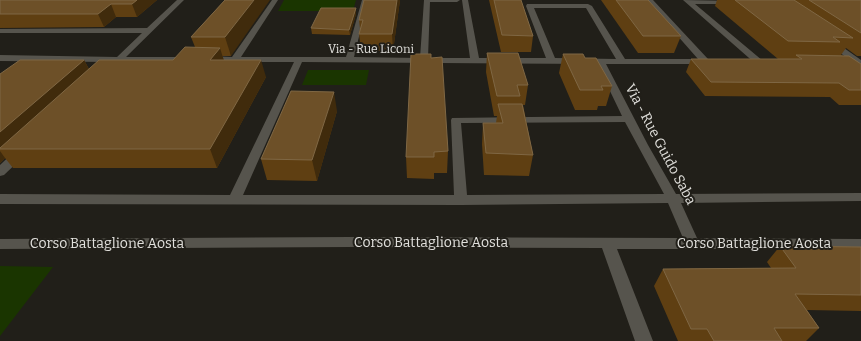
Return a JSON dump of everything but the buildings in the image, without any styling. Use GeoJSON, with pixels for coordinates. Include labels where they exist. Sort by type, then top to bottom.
{"type":"FeatureCollection","features":[{"type":"Feature","properties":{"kind":"street"},"geometry":{"type":"LineString","coordinates":[[108,69],[181,0]]}},
{"type":"Feature","properties":{"kind":"street"},"geometry":{"type":"LineString","coordinates":[[235,59],[275,0]]}},
{"type":"Feature","properties":{"kind":"street"},"geometry":{"type":"LineString","coordinates":[[349,61],[365,0]]}},
{"type":"Feature","properties":{"kind":"street"},"geometry":{"type":"LineString","coordinates":[[424,61],[427,0],[457,0]]}},
{"type":"Feature","properties":{"kind":"street"},"geometry":{"type":"LineString","coordinates":[[465,0],[475,61]]}},
{"type":"Feature","properties":{"kind":"street","name":"Via - Rue Liconi"},"geometry":{"type":"LineString","coordinates":[[0,58],[189,57],[349,61],[551,60],[709,62],[650,0]]}},
{"type":"Feature","properties":{"kind":"street"},"geometry":{"type":"LineString","coordinates":[[687,1],[742,2]]}},
{"type":"Feature","properties":{"kind":"street"},"geometry":{"type":"LineString","coordinates":[[687,1],[763,63],[744,63]]}},
{"type":"Feature","properties":{"kind":"street"},"geometry":{"type":"LineString","coordinates":[[551,60],[530,6],[588,6],[622,61]]}},
{"type":"Feature","properties":{"kind":"street"},"geometry":{"type":"LineString","coordinates":[[0,31],[150,30]]}},
{"type":"Feature","properties":{"kind":"street"},"geometry":{"type":"LineString","coordinates":[[826,40],[861,65]]}},
{"type":"Feature","properties":{"kind":"street"},"geometry":{"type":"LineString","coordinates":[[235,199],[299,60]]}},
{"type":"Feature","properties":{"kind":"street","name":"Via - Rue Guido Saba"},"geometry":{"type":"LineString","coordinates":[[600,61],[629,119],[673,199],[692,243]]}},
{"type":"Feature","properties":{"kind":"street"},"geometry":{"type":"LineString","coordinates":[[845,65],[861,65]]}},
{"type":"Feature","properties":{"kind":"street"},"geometry":{"type":"LineString","coordinates":[[461,200],[456,120],[629,119]]}},
{"type":"Feature","properties":{"kind":"street"},"geometry":{"type":"LineString","coordinates":[[0,172],[28,145]]}},
{"type":"Feature","properties":{"kind":"street"},"geometry":{"type":"LineString","coordinates":[[0,199],[461,200],[861,197]]}},
{"type":"Feature","properties":{"kind":"street"},"geometry":{"type":"LineString","coordinates":[[607,242],[644,341]]}},
{"type":"Feature","properties":{"kind":"street","name":"Corso Battaglione Aosta"},"geometry":{"type":"LineString","coordinates":[[0,244],[607,242],[861,244]]}},
{"type":"Feature","properties":{"kind":"green space"},"geometry":{"type":"Polygon","coordinates":[[[284,0],[356,0],[353,11],[278,11],[284,0]]]}},
{"type":"Feature","properties":{"kind":"green space"},"geometry":{"type":"Polygon","coordinates":[[[308,70],[369,70],[366,85],[302,85],[308,70]]]}},
{"type":"Feature","properties":{"kind":"green space"},"geometry":{"type":"Polygon","coordinates":[[[0,266],[53,267],[0,336],[0,266]]]}}]}
